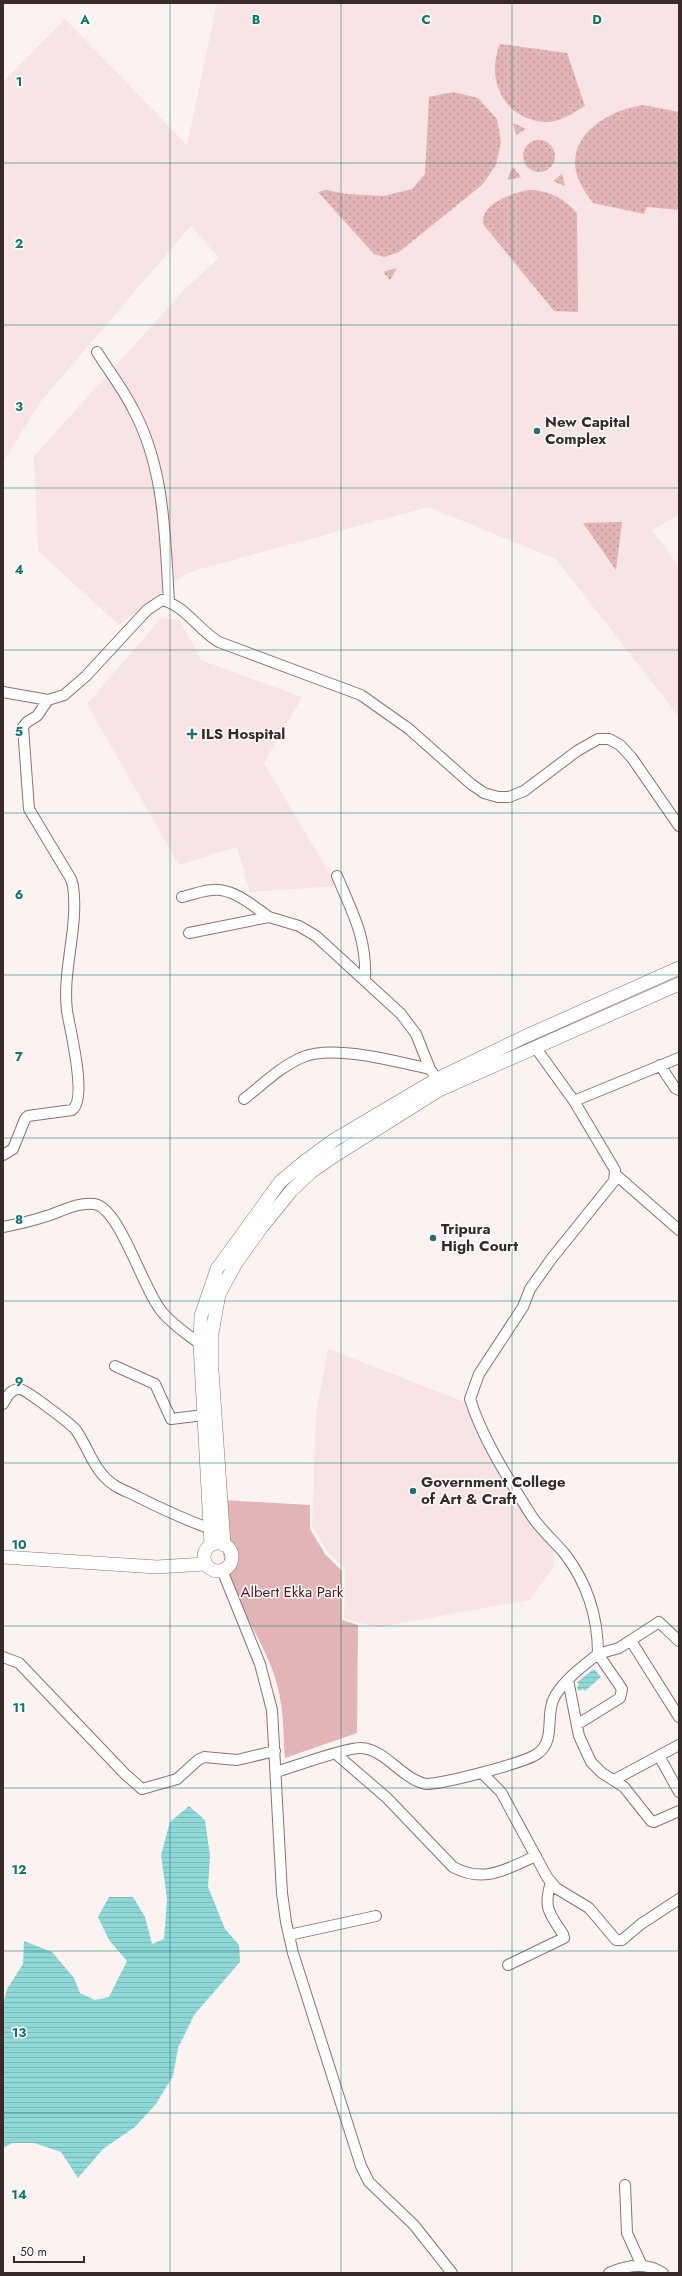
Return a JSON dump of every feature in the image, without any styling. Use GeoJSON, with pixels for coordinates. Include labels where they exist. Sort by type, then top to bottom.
{"type":"FeatureCollection","features":[{"type":"Feature","properties":{"kind":"main road"},"geometry":{"type":"LineString","coordinates":[[3,1557],[157,1567],[205,1564],[211,1569],[222,1570],[231,1560],[230,1551],[218,1544],[211,1530],[200,1344],[201,1316],[217,1269],[280,1182],[334,1140],[433,1074],[524,1037],[679,968]]}},
{"type":"Feature","properties":{"kind":"main road"},"geometry":{"type":"LineString","coordinates":[[218,1544],[212,1332],[219,1294],[236,1263],[291,1190],[311,1172],[439,1090],[679,984]]}},
{"type":"Feature","properties":{"kind":"main road"},"geometry":{"type":"LineString","coordinates":[[205,1564],[205,1550],[218,1544]]}},
{"type":"Feature","properties":{"kind":"street"},"geometry":{"type":"LineString","coordinates":[[97,352],[134,409],[155,464],[164,512],[169,602]]}},
{"type":"Feature","properties":{"kind":"street"},"geometry":{"type":"LineString","coordinates":[[3,692],[48,700],[64,694],[86,676],[147,610],[162,600],[169,602],[182,610],[209,636],[219,642],[361,695],[409,729],[471,784],[484,793],[498,797],[509,797],[524,791],[576,751],[598,739],[609,739],[620,745],[632,758],[679,826]]}},
{"type":"Feature","properties":{"kind":"street"},"geometry":{"type":"LineString","coordinates":[[3,1155],[13,1149],[25,1119],[28,1116],[72,1110],[76,1107],[79,1099],[78,1077],[67,1010],[73,886],[29,809],[23,746],[23,727],[27,722],[37,716],[48,700]]}},
{"type":"Feature","properties":{"kind":"street"},"geometry":{"type":"LineString","coordinates":[[338,876],[364,942],[366,960],[365,980]]}},
{"type":"Feature","properties":{"kind":"street"},"geometry":{"type":"LineString","coordinates":[[182,897],[213,890],[224,891],[234,894],[269,917],[299,926],[316,936],[401,1014],[416,1034],[433,1074]]}},
{"type":"Feature","properties":{"kind":"street"},"geometry":{"type":"LineString","coordinates":[[189,933],[269,917]]}},
{"type":"Feature","properties":{"kind":"street"},"geometry":{"type":"LineString","coordinates":[[535,1047],[574,1101],[615,1170],[614,1181],[552,1258],[530,1289],[523,1306],[479,1374],[470,1399],[488,1443],[532,1516],[565,1554],[581,1578],[588,1596],[595,1622],[598,1654],[622,1689],[620,1698],[578,1724]]}},
{"type":"Feature","properties":{"kind":"street"},"geometry":{"type":"LineString","coordinates":[[244,1099],[291,1063],[304,1056],[318,1054],[360,1055],[433,1074]]}},
{"type":"Feature","properties":{"kind":"street"},"geometry":{"type":"LineString","coordinates":[[574,1101],[660,1064],[679,1058]]}},
{"type":"Feature","properties":{"kind":"street"},"geometry":{"type":"LineString","coordinates":[[660,1064],[675,1088],[679,1090]]}},
{"type":"Feature","properties":{"kind":"street"},"geometry":{"type":"LineString","coordinates":[[615,1174],[679,1230]]}},
{"type":"Feature","properties":{"kind":"street"},"geometry":{"type":"LineString","coordinates":[[3,1227],[24,1223],[82,1204],[96,1204],[107,1210],[115,1219],[145,1286],[162,1312],[200,1344]]}},
{"type":"Feature","properties":{"kind":"street"},"geometry":{"type":"LineString","coordinates":[[115,1366],[155,1384],[171,1419],[204,1415]]}},
{"type":"Feature","properties":{"kind":"street"},"geometry":{"type":"LineString","coordinates":[[3,1404],[9,1394],[15,1390],[26,1390],[45,1407],[68,1422],[76,1431],[93,1463],[114,1485],[181,1519],[211,1530]]}},
{"type":"Feature","properties":{"kind":"street"},"geometry":{"type":"LineString","coordinates":[[222,1570],[267,1685],[272,1710],[275,1751],[282,1892],[289,1935],[361,2166],[369,2182],[414,2225],[452,2273]]}},
{"type":"Feature","properties":{"kind":"street"},"geometry":{"type":"LineString","coordinates":[[276,1772],[360,1748],[368,1750],[387,1760],[414,1780],[425,1784],[482,1773],[535,1755],[544,1748],[548,1739],[551,1707],[554,1697],[568,1680],[598,1654],[619,1648],[659,1622],[679,1641]]}},
{"type":"Feature","properties":{"kind":"street"},"geometry":{"type":"LineString","coordinates":[[631,1641],[679,1717]]}},
{"type":"Feature","properties":{"kind":"street"},"geometry":{"type":"LineString","coordinates":[[3,1657],[19,1663],[125,1774],[142,1789],[177,1779],[198,1760],[204,1757],[237,1760],[275,1751]]}},
{"type":"Feature","properties":{"kind":"street"},"geometry":{"type":"LineString","coordinates":[[568,1680],[578,1724],[579,1736],[591,1762],[602,1773],[624,1787],[651,1821],[654,1822],[679,1811]]}},
{"type":"Feature","properties":{"kind":"street"},"geometry":{"type":"LineString","coordinates":[[614,1780],[679,1745]]}},
{"type":"Feature","properties":{"kind":"street"},"geometry":{"type":"LineString","coordinates":[[336,1754],[387,1798],[453,1867],[462,1872],[475,1876],[484,1875],[500,1871],[536,1856]]}},
{"type":"Feature","properties":{"kind":"street"},"geometry":{"type":"LineString","coordinates":[[659,1756],[679,1792]]}},
{"type":"Feature","properties":{"kind":"street"},"geometry":{"type":"LineString","coordinates":[[482,1773],[501,1792],[551,1882],[556,1888],[589,1908],[616,1940],[622,1940],[641,1924],[679,1899]]}},
{"type":"Feature","properties":{"kind":"street"},"geometry":{"type":"LineString","coordinates":[[508,1965],[564,1938],[547,1906],[547,1897],[551,1882]]}},
{"type":"Feature","properties":{"kind":"street"},"geometry":{"type":"LineString","coordinates":[[289,1935],[376,1916]]}},
{"type":"Feature","properties":{"kind":"street"},"geometry":{"type":"LineString","coordinates":[[625,2185],[627,2233],[642,2266]]}},
{"type":"Feature","properties":{"kind":"street"},"geometry":{"type":"LineString","coordinates":[[609,2273],[629,2266],[655,2268],[663,2273]]}},
{"type":"Feature","properties":{"kind":"shaded area","name":"New Capital Complex"},"geometry":{"type":"Polygon","coordinates":[[[217,3],[679,3],[679,515],[652,530],[679,567],[679,717],[556,559],[428,507],[196,570],[182,576],[119,625],[38,551],[34,456],[185,289],[219,258],[191,226],[42,400],[3,462],[3,82],[65,19],[187,145],[217,3]]]}},
{"type":"Feature","properties":{"kind":"shaded area","name":"ILS Hospital"},"geometry":{"type":"Polygon","coordinates":[[[161,618],[180,620],[201,660],[302,697],[264,763],[337,886],[250,892],[237,847],[179,865],[87,704],[161,618]]]}},
{"type":"Feature","properties":{"kind":"shaded area","name":"Government College of Art & Craft"},"geometry":{"type":"Polygon","coordinates":[[[328,1349],[465,1402],[493,1462],[531,1521],[554,1550],[553,1567],[530,1600],[378,1627],[344,1619],[345,1569],[328,1553],[312,1526],[316,1414],[328,1349]]]}},
{"type":"Feature","properties":{"kind":"green space"},"geometry":{"type":"Polygon","coordinates":[[[500,44],[567,53],[585,106],[566,117],[550,122],[530,119],[518,113],[501,95],[497,83],[495,71],[496,57],[500,44]]]}},
{"type":"Feature","properties":{"kind":"green space"},"geometry":{"type":"Polygon","coordinates":[[[453,92],[478,98],[497,119],[501,142],[496,165],[482,185],[399,252],[384,257],[374,254],[318,192],[326,190],[347,194],[384,196],[412,189],[425,174],[429,97],[453,92]]]}},
{"type":"Feature","properties":{"kind":"green space"},"geometry":{"type":"Polygon","coordinates":[[[643,105],[679,112],[679,210],[647,207],[644,214],[593,203],[583,188],[576,172],[575,160],[577,149],[583,138],[590,130],[599,122],[610,116],[632,107],[643,105]]]}},
{"type":"Feature","properties":{"kind":"green space"},"geometry":{"type":"Polygon","coordinates":[[[513,123],[526,129],[516,135],[513,123]]]}},
{"type":"Feature","properties":{"kind":"green space"},"geometry":{"type":"Polygon","coordinates":[[[536,140],[542,140],[551,144],[555,156],[551,168],[542,172],[536,172],[527,168],[523,159],[523,153],[527,144],[536,140]]]}},
{"type":"Feature","properties":{"kind":"green space"},"geometry":{"type":"Polygon","coordinates":[[[513,167],[521,177],[507,180],[513,167]]]}},
{"type":"Feature","properties":{"kind":"green space"},"geometry":{"type":"Polygon","coordinates":[[[562,174],[565,186],[553,181],[562,174]]]}},
{"type":"Feature","properties":{"kind":"green space"},"geometry":{"type":"Polygon","coordinates":[[[528,190],[549,193],[567,203],[577,213],[578,312],[554,311],[483,224],[483,217],[492,205],[506,197],[528,190]]]}},
{"type":"Feature","properties":{"kind":"green space"},"geometry":{"type":"Polygon","coordinates":[[[397,268],[390,280],[383,272],[397,268]]]}},
{"type":"Feature","properties":{"kind":"green space"},"geometry":{"type":"Polygon","coordinates":[[[622,522],[616,570],[583,523],[622,522]]]}},
{"type":"Feature","properties":{"kind":"green space","name":"Albert Ekka Park"},"geometry":{"type":"Polygon","coordinates":[[[223,1500],[310,1505],[310,1529],[325,1554],[342,1571],[342,1620],[358,1625],[357,1733],[285,1758],[282,1713],[276,1682],[265,1652],[236,1595],[224,1561],[222,1541],[223,1500]]]}},
{"type":"Feature","properties":{"kind":"water"},"geometry":{"type":"Polygon","coordinates":[[[594,1669],[601,1677],[585,1691],[583,1689],[579,1691],[577,1688],[579,1684],[577,1682],[594,1669]]]}},
{"type":"Feature","properties":{"kind":"water"},"geometry":{"type":"Polygon","coordinates":[[[189,1806],[205,1820],[210,1856],[208,1887],[225,1929],[239,1945],[240,1962],[194,2015],[178,2048],[173,2076],[156,2104],[135,2127],[103,2149],[78,2178],[61,2152],[34,2143],[12,2143],[3,2148],[3,2004],[7,1989],[23,1964],[24,1941],[52,1952],[74,1978],[80,1993],[95,2000],[109,1997],[127,1961],[109,1940],[98,1917],[109,1897],[133,1897],[145,1917],[152,1944],[164,1939],[167,1899],[161,1855],[170,1822],[189,1806]]]}},
{"type":"Feature","properties":{"kind":"place","name":"New Capital Complex"},"geometry":{"type":"Point","coordinates":[537,431]}},
{"type":"Feature","properties":{"kind":"place","name":"ILS Hospital"},"geometry":{"type":"Point","coordinates":[192,734]}},
{"type":"Feature","properties":{"kind":"place","name":"Tripura High Court"},"geometry":{"type":"Point","coordinates":[433,1238]}},
{"type":"Feature","properties":{"kind":"place","name":"Government College of Art & Craft"},"geometry":{"type":"Point","coordinates":[413,1491]}}]}
